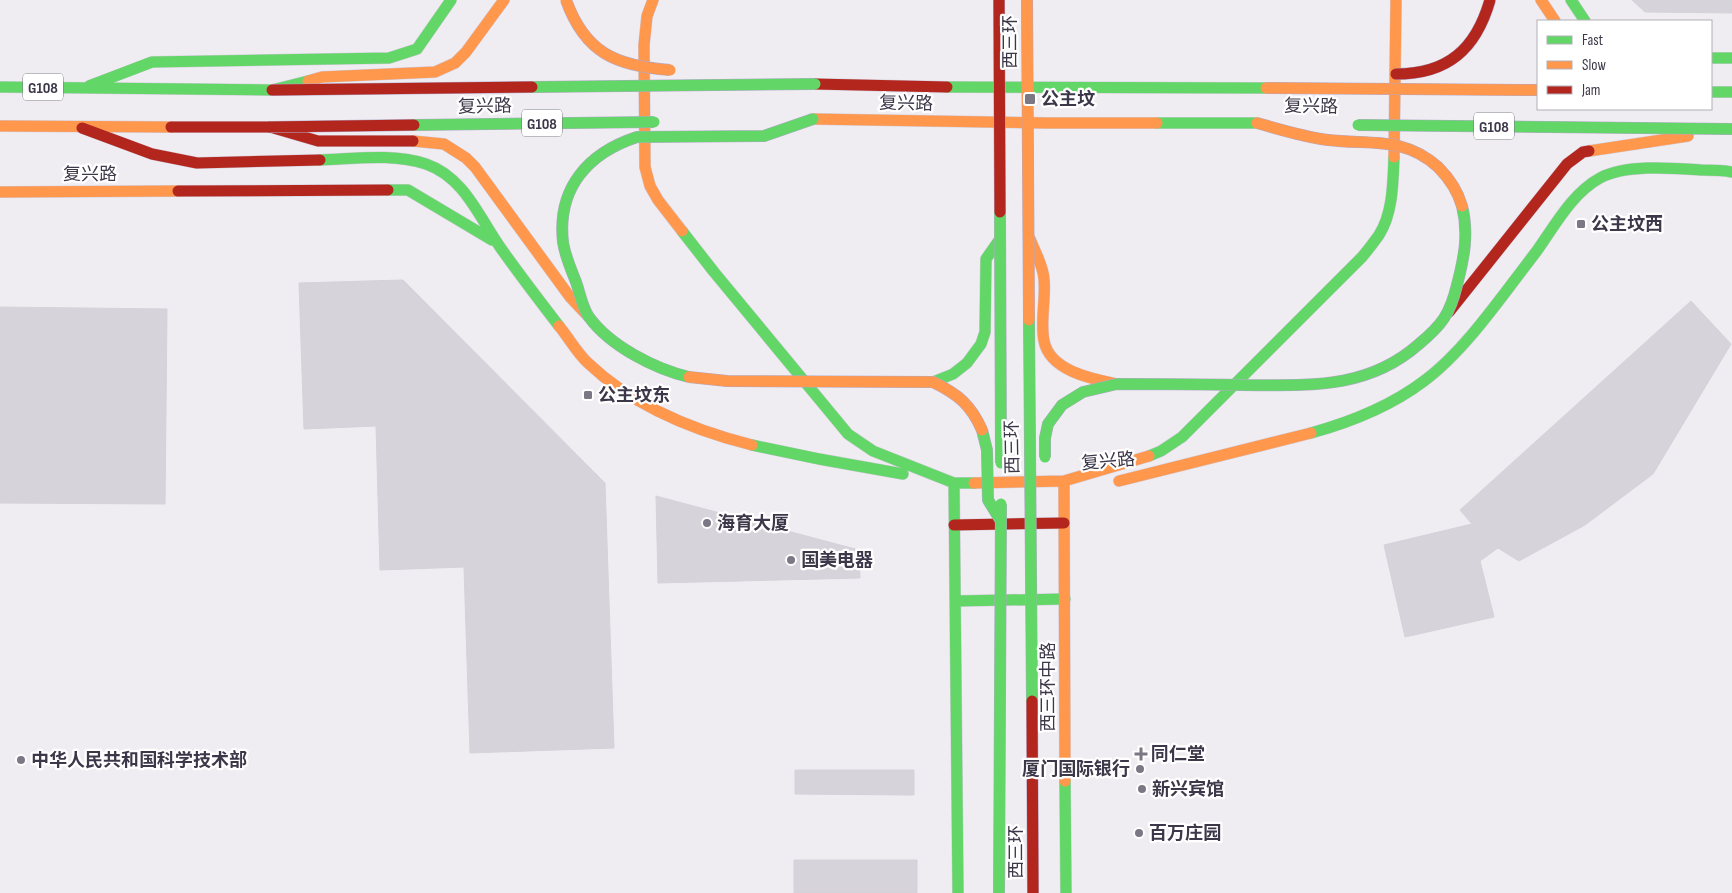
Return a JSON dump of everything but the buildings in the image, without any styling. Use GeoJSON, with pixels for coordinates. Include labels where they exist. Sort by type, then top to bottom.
{"type":"FeatureCollection","features":[{"type":"Feature","properties":{"kind":"main road","name":"复兴路"},"geometry":{"type":"LineString","coordinates":[[86,88],[152,62],[389,58],[417,49],[451,0]]}},
{"type":"Feature","properties":{"kind":"main road"},"geometry":{"type":"LineString","coordinates":[[272,90],[322,77],[435,72],[444,69],[455,63],[466,52],[504,0]]}},
{"type":"Feature","properties":{"kind":"main road"},"geometry":{"type":"LineString","coordinates":[[566,0],[581,34],[596,49],[614,61],[634,67],[681,70]]}},
{"type":"Feature","properties":{"kind":"main road"},"geometry":{"type":"LineString","coordinates":[[652,0],[647,16],[644,45],[645,167],[650,186],[658,200],[714,272],[848,434],[873,450],[954,483],[958,893]]}},
{"type":"Feature","properties":{"kind":"main road","name":"西三环"},"geometry":{"type":"LineString","coordinates":[[998,0],[1001,521],[999,893]]}},
{"type":"Feature","properties":{"kind":"main road","name":"西三环"},"geometry":{"type":"LineString","coordinates":[[1027,0],[1033,893]]}},
{"type":"Feature","properties":{"kind":"main road"},"geometry":{"type":"LineString","coordinates":[[1064,482],[1146,457],[1161,451],[1182,436],[1362,257],[1380,233],[1389,207],[1394,172],[1396,0]]}},
{"type":"Feature","properties":{"kind":"main road"},"geometry":{"type":"LineString","coordinates":[[1380,74],[1416,74],[1432,70],[1445,63],[1472,40],[1481,26],[1490,0]]}},
{"type":"Feature","properties":{"kind":"main road"},"geometry":{"type":"LineString","coordinates":[[1541,0],[1553,20]]}},
{"type":"Feature","properties":{"kind":"main road"},"geometry":{"type":"LineString","coordinates":[[1571,0],[1584,20]]}},
{"type":"Feature","properties":{"kind":"main road"},"geometry":{"type":"LineString","coordinates":[[1712,58],[1732,58]]}},
{"type":"Feature","properties":{"kind":"main road"},"geometry":{"type":"LineString","coordinates":[[775,72],[815,84]]}},
{"type":"Feature","properties":{"kind":"main road"},"geometry":{"type":"LineString","coordinates":[[1266,88],[1327,76]]}},
{"type":"Feature","properties":{"kind":"main road","name":"复兴路"},"geometry":{"type":"LineString","coordinates":[[0,87],[272,90],[815,84],[972,87],[1537,90]]}},
{"type":"Feature","properties":{"kind":"main road"},"geometry":{"type":"LineString","coordinates":[[1712,92],[1732,92]]}},
{"type":"Feature","properties":{"kind":"main road"},"geometry":{"type":"LineString","coordinates":[[588,316],[568,261],[563,241],[563,225],[572,188],[586,166],[597,155],[622,141],[637,137],[764,136],[813,119]]}},
{"type":"Feature","properties":{"kind":"main road","name":"复兴路"},"geometry":{"type":"LineString","coordinates":[[774,120],[1306,124]]}},
{"type":"Feature","properties":{"kind":"main road","name":"复兴路"},"geometry":{"type":"LineString","coordinates":[[0,126],[270,127],[665,121]]}},
{"type":"Feature","properties":{"kind":"main road"},"geometry":{"type":"LineString","coordinates":[[1257,123],[1320,140],[1382,142],[1404,147],[1430,160],[1453,186],[1462,207],[1466,223],[1467,238],[1462,269],[1449,312]]}},
{"type":"Feature","properties":{"kind":"main road","name":"复兴路"},"geometry":{"type":"LineString","coordinates":[[1346,124],[1732,130]]}},
{"type":"Feature","properties":{"kind":"main road","name":"复兴路"},"geometry":{"type":"LineString","coordinates":[[79,127],[171,160],[197,163],[398,158],[435,167],[449,176],[462,191],[497,243],[587,362],[604,379],[648,407],[671,419],[718,436],[759,446],[954,483],[1120,481],[1286,440],[1346,423],[1395,401],[1449,360],[1514,281],[1587,187],[1604,176],[1622,171],[1732,172]]}},
{"type":"Feature","properties":{"kind":"main road"},"geometry":{"type":"LineString","coordinates":[[270,127],[318,141],[426,141],[444,144],[456,150],[475,167],[570,297],[605,334],[628,352],[662,370],[710,381],[933,382],[953,374],[967,363],[981,344],[985,332],[986,259],[1000,239]]}},
{"type":"Feature","properties":{"kind":"main road"},"geometry":{"type":"LineString","coordinates":[[1031,520],[1043,499],[1045,436],[1048,422],[1065,402],[1076,394],[1089,389],[1116,384],[1308,385],[1336,383],[1376,372],[1396,362],[1414,349],[1427,336],[1449,312],[1566,164],[1583,152],[1732,130]]}},
{"type":"Feature","properties":{"kind":"main road","name":"复兴路"},"geometry":{"type":"LineString","coordinates":[[0,192],[408,190],[497,243]]}},
{"type":"Feature","properties":{"kind":"main road"},"geometry":{"type":"LineString","coordinates":[[1028,234],[1044,277],[1044,344],[1051,355],[1063,366],[1080,375],[1116,384]]}},
{"type":"Feature","properties":{"kind":"main road"},"geometry":{"type":"LineString","coordinates":[[933,382],[952,391],[968,406],[980,425],[985,436],[987,450],[988,500],[1001,521]]}},
{"type":"Feature","properties":{"kind":"main road","name":"西三环中路"},"geometry":{"type":"LineString","coordinates":[[1064,482],[1066,893]]}},
{"type":"Feature","properties":{"kind":"main road"},"geometry":{"type":"LineString","coordinates":[[954,525],[1064,523]]}},
{"type":"Feature","properties":{"kind":"main road"},"geometry":{"type":"LineString","coordinates":[[956,601],[1065,598]]}},
{"type":"Feature","properties":{"kind":"traffic: fast"},"geometry":{"type":"LineString","coordinates":[[89,86],[152,62],[389,58],[417,49],[451,0]]}},
{"type":"Feature","properties":{"kind":"traffic: fast"},"geometry":{"type":"LineString","coordinates":[[1571,0],[1584,20]]}},
{"type":"Feature","properties":{"kind":"traffic: fast"},"geometry":{"type":"LineString","coordinates":[[1712,58],[1732,58]]}},
{"type":"Feature","properties":{"kind":"traffic: fast"},"geometry":{"type":"LineString","coordinates":[[0,87],[272,90],[308,81]]}},
{"type":"Feature","properties":{"kind":"traffic: fast"},"geometry":{"type":"LineString","coordinates":[[532,87],[815,84]]}},
{"type":"Feature","properties":{"kind":"traffic: fast"},"geometry":{"type":"LineString","coordinates":[[947,87],[1266,88]]}},
{"type":"Feature","properties":{"kind":"traffic: fast"},"geometry":{"type":"LineString","coordinates":[[1712,92],[1732,92]]}},
{"type":"Feature","properties":{"kind":"traffic: fast"},"geometry":{"type":"LineString","coordinates":[[689,377],[662,368],[634,355],[598,328],[589,317],[563,242],[562,223],[565,205],[571,189],[579,175],[590,163],[620,144],[637,137],[764,136],[813,119]]}},
{"type":"Feature","properties":{"kind":"traffic: fast"},"geometry":{"type":"LineString","coordinates":[[414,125],[654,122]]}},
{"type":"Feature","properties":{"kind":"traffic: fast"},"geometry":{"type":"LineString","coordinates":[[1157,123],[1257,123]]}},
{"type":"Feature","properties":{"kind":"traffic: fast"},"geometry":{"type":"LineString","coordinates":[[1358,125],[1732,129]]}},
{"type":"Feature","properties":{"kind":"traffic: fast"},"geometry":{"type":"LineString","coordinates":[[1149,456],[1161,451],[1182,437],[1364,254],[1379,235],[1387,217],[1390,207],[1394,157]]}},
{"type":"Feature","properties":{"kind":"traffic: fast"},"geometry":{"type":"LineString","coordinates":[[320,160],[400,159],[426,164],[451,178],[461,188],[500,247],[559,326]]}},
{"type":"Feature","properties":{"kind":"traffic: fast"},"geometry":{"type":"LineString","coordinates":[[1311,433],[1341,424],[1384,406],[1411,390],[1440,368],[1455,354],[1484,320],[1572,201],[1590,184],[1611,174],[1636,169],[1664,168],[1732,172]]}},
{"type":"Feature","properties":{"kind":"traffic: fast"},"geometry":{"type":"LineString","coordinates":[[388,190],[408,190],[492,240]]}},
{"type":"Feature","properties":{"kind":"traffic: fast"},"geometry":{"type":"LineString","coordinates":[[1045,457],[1045,438],[1048,424],[1062,405],[1083,392],[1117,384],[1288,385],[1334,382],[1356,378],[1378,370],[1399,359],[1434,331],[1444,318],[1451,304],[1464,256],[1465,226],[1462,206]]}},
{"type":"Feature","properties":{"kind":"traffic: fast"},"geometry":{"type":"LineString","coordinates":[[1000,212],[1001,463]]}},
{"type":"Feature","properties":{"kind":"traffic: fast"},"geometry":{"type":"LineString","coordinates":[[682,231],[848,434],[873,451],[954,483],[974,483]]}},
{"type":"Feature","properties":{"kind":"traffic: fast"},"geometry":{"type":"LineString","coordinates":[[933,382],[953,374],[967,363],[981,344],[985,332],[986,259],[1000,239]]}},
{"type":"Feature","properties":{"kind":"traffic: fast"},"geometry":{"type":"LineString","coordinates":[[1029,320],[1032,701]]}},
{"type":"Feature","properties":{"kind":"traffic: fast"},"geometry":{"type":"LineString","coordinates":[[982,430],[987,450],[988,500],[1001,521]]}},
{"type":"Feature","properties":{"kind":"traffic: fast"},"geometry":{"type":"LineString","coordinates":[[752,445],[903,474]]}},
{"type":"Feature","properties":{"kind":"traffic: fast"},"geometry":{"type":"LineString","coordinates":[[954,483],[958,893]]}},
{"type":"Feature","properties":{"kind":"traffic: fast"},"geometry":{"type":"LineString","coordinates":[[999,893],[1001,504]]}},
{"type":"Feature","properties":{"kind":"traffic: fast"},"geometry":{"type":"LineString","coordinates":[[956,601],[1065,599]]}},
{"type":"Feature","properties":{"kind":"traffic: fast"},"geometry":{"type":"LineString","coordinates":[[1065,781],[1066,893]]}},
{"type":"Feature","properties":{"kind":"traffic: slow"},"geometry":{"type":"LineString","coordinates":[[308,81],[322,77],[435,72],[455,63],[466,52],[504,0]]}},
{"type":"Feature","properties":{"kind":"traffic: slow"},"geometry":{"type":"LineString","coordinates":[[566,0],[583,33],[605,53],[634,65],[670,70]]}},
{"type":"Feature","properties":{"kind":"traffic: slow"},"geometry":{"type":"LineString","coordinates":[[653,0],[647,16],[644,45],[645,167],[650,186],[658,200],[682,231]]}},
{"type":"Feature","properties":{"kind":"traffic: slow"},"geometry":{"type":"LineString","coordinates":[[1027,0],[1029,320]]}},
{"type":"Feature","properties":{"kind":"traffic: slow"},"geometry":{"type":"LineString","coordinates":[[1394,157],[1396,0]]}},
{"type":"Feature","properties":{"kind":"traffic: slow"},"geometry":{"type":"LineString","coordinates":[[1541,0],[1554,20]]}},
{"type":"Feature","properties":{"kind":"traffic: slow"},"geometry":{"type":"LineString","coordinates":[[1266,88],[1537,90]]}},
{"type":"Feature","properties":{"kind":"traffic: slow"},"geometry":{"type":"LineString","coordinates":[[813,119],[1157,123]]}},
{"type":"Feature","properties":{"kind":"traffic: slow"},"geometry":{"type":"LineString","coordinates":[[1257,123],[1319,139],[1386,144],[1412,150],[1425,157],[1442,171],[1456,190],[1462,206]]}},
{"type":"Feature","properties":{"kind":"traffic: slow"},"geometry":{"type":"LineString","coordinates":[[0,126],[171,127]]}},
{"type":"Feature","properties":{"kind":"traffic: slow"},"geometry":{"type":"LineString","coordinates":[[1589,151],[1688,136]]}},
{"type":"Feature","properties":{"kind":"traffic: slow"},"geometry":{"type":"LineString","coordinates":[[413,141],[444,144],[466,158],[475,167],[570,297],[588,316]]}},
{"type":"Feature","properties":{"kind":"traffic: slow"},"geometry":{"type":"LineString","coordinates":[[0,192],[178,191]]}},
{"type":"Feature","properties":{"kind":"traffic: slow"},"geometry":{"type":"LineString","coordinates":[[1030,239],[1043,274],[1043,333],[1048,351],[1054,360],[1073,372],[1117,384]]}},
{"type":"Feature","properties":{"kind":"traffic: slow"},"geometry":{"type":"LineString","coordinates":[[559,326],[584,359],[624,392],[686,424],[752,445]]}},
{"type":"Feature","properties":{"kind":"traffic: slow"},"geometry":{"type":"LineString","coordinates":[[689,377],[727,381],[933,382],[963,401],[978,421],[982,430]]}},
{"type":"Feature","properties":{"kind":"traffic: slow"},"geometry":{"type":"LineString","coordinates":[[1119,481],[1311,433]]}},
{"type":"Feature","properties":{"kind":"traffic: slow"},"geometry":{"type":"LineString","coordinates":[[974,483],[1064,481],[1149,456]]}},
{"type":"Feature","properties":{"kind":"traffic: slow"},"geometry":{"type":"LineString","coordinates":[[1064,481],[1065,781]]}},
{"type":"Feature","properties":{"kind":"traffic: jam"},"geometry":{"type":"LineString","coordinates":[[999,0],[1000,212]]}},
{"type":"Feature","properties":{"kind":"traffic: jam"},"geometry":{"type":"LineString","coordinates":[[1396,74],[1414,73],[1431,69],[1445,64],[1457,55],[1468,45],[1477,32],[1490,0]]}},
{"type":"Feature","properties":{"kind":"traffic: jam"},"geometry":{"type":"LineString","coordinates":[[815,84],[947,87]]}},
{"type":"Feature","properties":{"kind":"traffic: jam"},"geometry":{"type":"LineString","coordinates":[[272,90],[532,87]]}},
{"type":"Feature","properties":{"kind":"traffic: jam"},"geometry":{"type":"LineString","coordinates":[[270,127],[414,125]]}},
{"type":"Feature","properties":{"kind":"traffic: jam"},"geometry":{"type":"LineString","coordinates":[[171,127],[270,127],[318,141],[413,141]]}},
{"type":"Feature","properties":{"kind":"traffic: jam"},"geometry":{"type":"LineString","coordinates":[[82,128],[152,154],[197,163],[320,160]]}},
{"type":"Feature","properties":{"kind":"traffic: jam"},"geometry":{"type":"LineString","coordinates":[[1449,312],[1567,164],[1583,152],[1589,151]]}},
{"type":"Feature","properties":{"kind":"traffic: jam"},"geometry":{"type":"LineString","coordinates":[[178,191],[388,190]]}},
{"type":"Feature","properties":{"kind":"traffic: jam"},"geometry":{"type":"LineString","coordinates":[[954,525],[1064,523]]}},
{"type":"Feature","properties":{"kind":"traffic: jam"},"geometry":{"type":"LineString","coordinates":[[1032,701],[1033,893]]}},
{"type":"Feature","properties":{"kind":"place","name":"公主坟"},"geometry":{"type":"Point","coordinates":[1030,99]}},
{"type":"Feature","properties":{"kind":"place","name":"公主坟西"},"geometry":{"type":"Point","coordinates":[1581,224]}},
{"type":"Feature","properties":{"kind":"place","name":"公主坟东"},"geometry":{"type":"Point","coordinates":[588,395]}},
{"type":"Feature","properties":{"kind":"place","name":"海育大厦"},"geometry":{"type":"Point","coordinates":[707,523]}},
{"type":"Feature","properties":{"kind":"place","name":"国美电器"},"geometry":{"type":"Point","coordinates":[791,560]}},
{"type":"Feature","properties":{"kind":"place","name":"同仁堂"},"geometry":{"type":"Point","coordinates":[1141,754]}},
{"type":"Feature","properties":{"kind":"place","name":"中华人民共和国科学技术部"},"geometry":{"type":"Point","coordinates":[21,760]}},
{"type":"Feature","properties":{"kind":"place","name":"厦门国际银行"},"geometry":{"type":"Point","coordinates":[1140,769]}},
{"type":"Feature","properties":{"kind":"place","name":"新兴宾馆"},"geometry":{"type":"Point","coordinates":[1142,789]}},
{"type":"Feature","properties":{"kind":"place","name":"百万庄园"},"geometry":{"type":"Point","coordinates":[1139,833]}}]}
